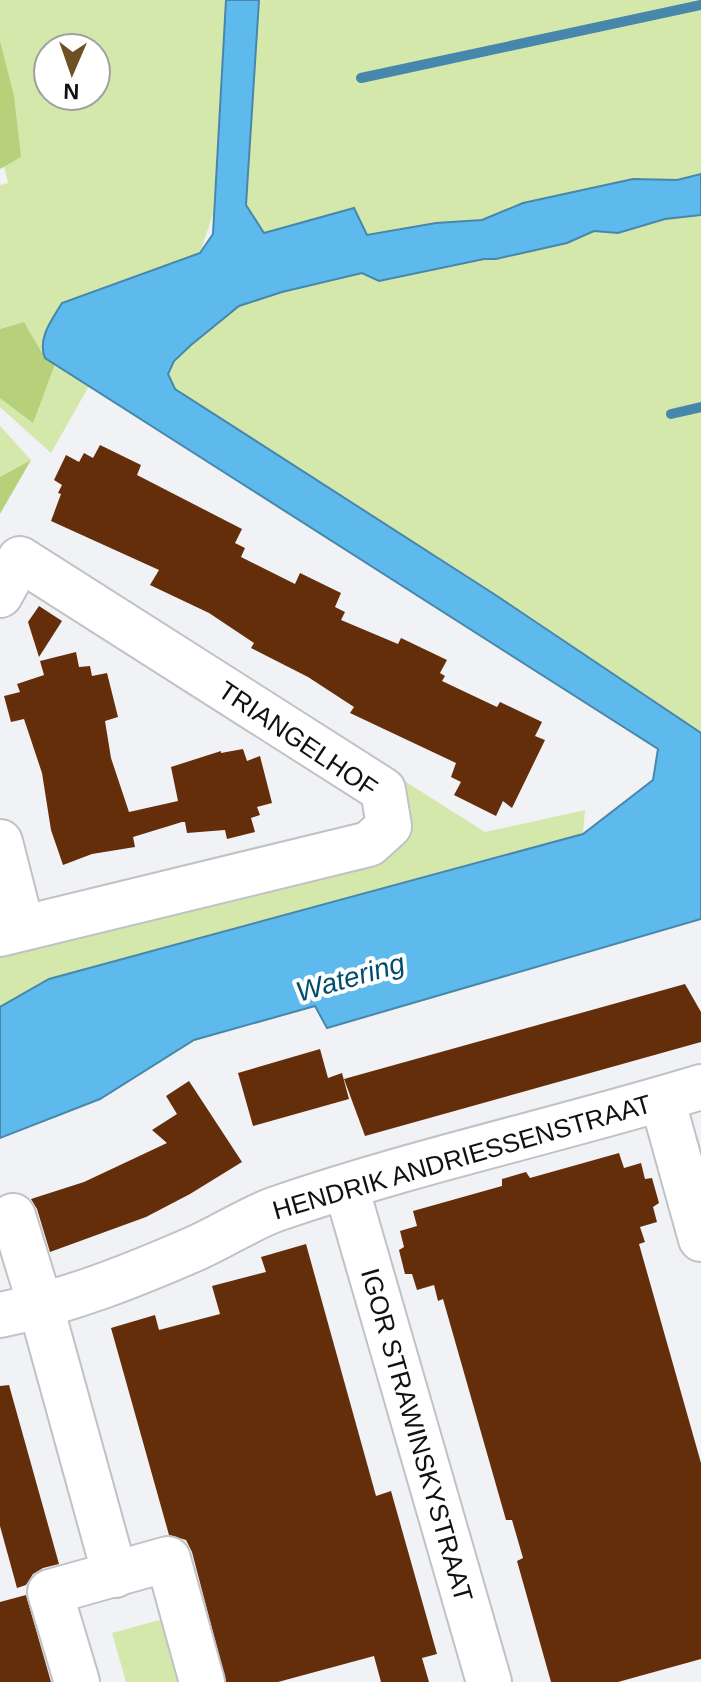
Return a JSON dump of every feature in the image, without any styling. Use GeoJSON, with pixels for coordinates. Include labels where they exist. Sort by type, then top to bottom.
{"type":"FeatureCollection","features":[{"type":"Feature","properties":{"kind":"street","name":"TRIANGELHOF"},"geometry":{"type":"LineString","coordinates":[[0,595],[20,559],[383,790],[389,826],[369,844],[11,931],[0,842]]}},
{"type":"Feature","properties":{"kind":"street","name":"HENDRIK ANDRIESSENSTRAAT"},"geometry":{"type":"LineString","coordinates":[[21,1311],[196,1248],[273,1210],[682,1093]]}},
{"type":"Feature","properties":{"kind":"street"},"geometry":{"type":"LineString","coordinates":[[682,1093],[701,1239]]}},
{"type":"Feature","properties":{"kind":"street","name":"IGOR STRAWINSKYSTRAAT"},"geometry":{"type":"LineString","coordinates":[[346,1187],[489,1682]]}},
{"type":"Feature","properties":{"kind":"street"},"geometry":{"type":"LineString","coordinates":[[13,1216],[21,1311],[115,1575]]}},
{"type":"Feature","properties":{"kind":"street"},"geometry":{"type":"LineString","coordinates":[[77,1682],[50,1592],[168,1559],[202,1682]]}},
{"type":"Feature","properties":{"kind":"green space"},"geometry":{"type":"Polygon","coordinates":[[[0,0],[226,0],[213,214],[200,253],[62,303],[45,358],[24,322],[0,329],[0,185],[8,183],[0,147],[0,0]]]}},
{"type":"Feature","properties":{"kind":"green space"},"geometry":{"type":"Polygon","coordinates":[[[259,0],[701,0],[701,174],[677,180],[632,179],[523,203],[482,220],[436,223],[367,236],[353,208],[264,233],[246,205],[259,0]]]}},
{"type":"Feature","properties":{"kind":"green space"},"geometry":{"type":"Polygon","coordinates":[[[0,41],[14,96],[21,157],[0,169],[0,41]]]}},
{"type":"Feature","properties":{"kind":"green space"},"geometry":{"type":"Polygon","coordinates":[[[701,215],[701,733],[494,594],[174,389],[168,374],[174,361],[239,306],[282,292],[362,273],[379,280],[496,259],[567,243],[594,231],[618,233],[665,219],[701,215]]]}},
{"type":"Feature","properties":{"kind":"green space"},"geometry":{"type":"Polygon","coordinates":[[[24,322],[45,358],[55,364],[33,423],[0,398],[0,329],[24,322]]]}},
{"type":"Feature","properties":{"kind":"green space"},"geometry":{"type":"Polygon","coordinates":[[[55,364],[89,386],[51,453],[0,407],[0,383],[55,364]]]}},
{"type":"Feature","properties":{"kind":"green space"},"geometry":{"type":"Polygon","coordinates":[[[0,426],[31,460],[0,477],[0,426]]]}},
{"type":"Feature","properties":{"kind":"green space"},"geometry":{"type":"Polygon","coordinates":[[[31,460],[0,514],[0,477],[31,460]]]}},
{"type":"Feature","properties":{"kind":"green space"},"geometry":{"type":"Polygon","coordinates":[[[387,770],[485,832],[585,810],[583,834],[49,979],[0,1007],[0,952],[381,855],[387,770]]]}},
{"type":"Feature","properties":{"kind":"green space"},"geometry":{"type":"Polygon","coordinates":[[[163,1619],[181,1682],[126,1682],[112,1633],[163,1619]]]}},
{"type":"Feature","properties":{"kind":"water","name":"Watering"},"geometry":{"type":"Polygon","coordinates":[[[226,0],[259,0],[246,205],[264,233],[354,208],[367,235],[436,223],[482,220],[523,203],[633,179],[677,180],[701,174],[701,215],[665,219],[618,233],[594,231],[567,243],[379,281],[362,273],[239,306],[174,361],[168,374],[175,389],[494,594],[701,733],[701,919],[327,1028],[315,1006],[194,1040],[100,1099],[0,1138],[0,1007],[49,979],[583,834],[653,780],[658,749],[45,358],[44,336],[62,303],[200,253],[213,234],[226,0]]]}},
{"type":"Feature","properties":{"kind":"building"},"geometry":{"type":"Polygon","coordinates":[[[100,445],[141,465],[137,475],[242,529],[235,543],[245,548],[241,557],[295,584],[300,573],[341,593],[335,607],[345,612],[341,620],[398,644],[401,638],[447,660],[440,673],[445,676],[442,681],[497,707],[500,702],[542,722],[535,736],[545,740],[512,808],[503,801],[496,816],[454,795],[461,782],[451,777],[456,763],[350,713],[354,707],[308,677],[251,648],[254,643],[209,613],[150,585],[159,570],[51,521],[62,485],[54,480],[66,455],[79,462],[84,453],[93,458],[100,445]]]}},
{"type":"Feature","properties":{"kind":"building"},"geometry":{"type":"Polygon","coordinates":[[[39,606],[62,621],[39,657],[28,622],[39,606]]]}},
{"type":"Feature","properties":{"kind":"building"},"geometry":{"type":"Polygon","coordinates":[[[76,652],[79,667],[90,666],[92,676],[107,673],[118,717],[105,721],[111,758],[129,812],[178,801],[171,767],[221,751],[243,749],[247,761],[260,756],[272,803],[257,807],[260,815],[251,818],[255,832],[227,839],[225,830],[187,833],[185,822],[182,822],[133,837],[135,847],[92,854],[63,865],[51,830],[42,773],[24,719],[11,722],[4,696],[20,692],[17,684],[44,675],[40,661],[76,652]]]}},
{"type":"Feature","properties":{"kind":"building"},"geometry":{"type":"Polygon","coordinates":[[[685,984],[701,1012],[701,1042],[365,1136],[344,1079],[685,984]]]}},
{"type":"Feature","properties":{"kind":"building"},"geometry":{"type":"Polygon","coordinates":[[[320,1049],[328,1078],[342,1073],[349,1099],[253,1126],[238,1073],[320,1049]]]}},
{"type":"Feature","properties":{"kind":"building"},"geometry":{"type":"Polygon","coordinates":[[[189,1081],[242,1162],[146,1217],[50,1252],[31,1199],[84,1182],[167,1143],[152,1130],[177,1114],[166,1096],[189,1081]]]}},
{"type":"Feature","properties":{"kind":"building"},"geometry":{"type":"Polygon","coordinates":[[[619,1153],[624,1168],[641,1163],[645,1179],[652,1178],[659,1203],[653,1207],[657,1222],[640,1227],[645,1242],[639,1244],[701,1463],[701,1659],[618,1682],[551,1682],[517,1561],[523,1558],[512,1520],[506,1520],[443,1299],[438,1301],[434,1285],[417,1290],[412,1274],[405,1274],[399,1250],[404,1247],[400,1231],[417,1226],[413,1211],[502,1186],[502,1179],[526,1172],[530,1178],[619,1153]]]}},
{"type":"Feature","properties":{"kind":"building"},"geometry":{"type":"Polygon","coordinates":[[[306,1244],[376,1496],[391,1491],[437,1654],[422,1658],[429,1682],[381,1682],[374,1656],[278,1682],[226,1682],[192,1552],[186,1540],[169,1535],[111,1328],[155,1315],[159,1330],[220,1314],[212,1286],[266,1272],[261,1257],[306,1244]]]}},
{"type":"Feature","properties":{"kind":"building"},"geometry":{"type":"Polygon","coordinates":[[[9,1385],[59,1564],[43,1568],[33,1574],[26,1585],[17,1588],[0,1526],[0,1386],[9,1385]]]}},
{"type":"Feature","properties":{"kind":"building"},"geometry":{"type":"Polygon","coordinates":[[[26,1595],[51,1682],[0,1682],[0,1602],[26,1595]]]}},
{"type":"Feature","properties":{"kind":"waterway"},"geometry":{"type":"LineString","coordinates":[[361,78],[701,5]]}},
{"type":"Feature","properties":{"kind":"waterway"},"geometry":{"type":"LineString","coordinates":[[671,414],[701,407]]}}]}
